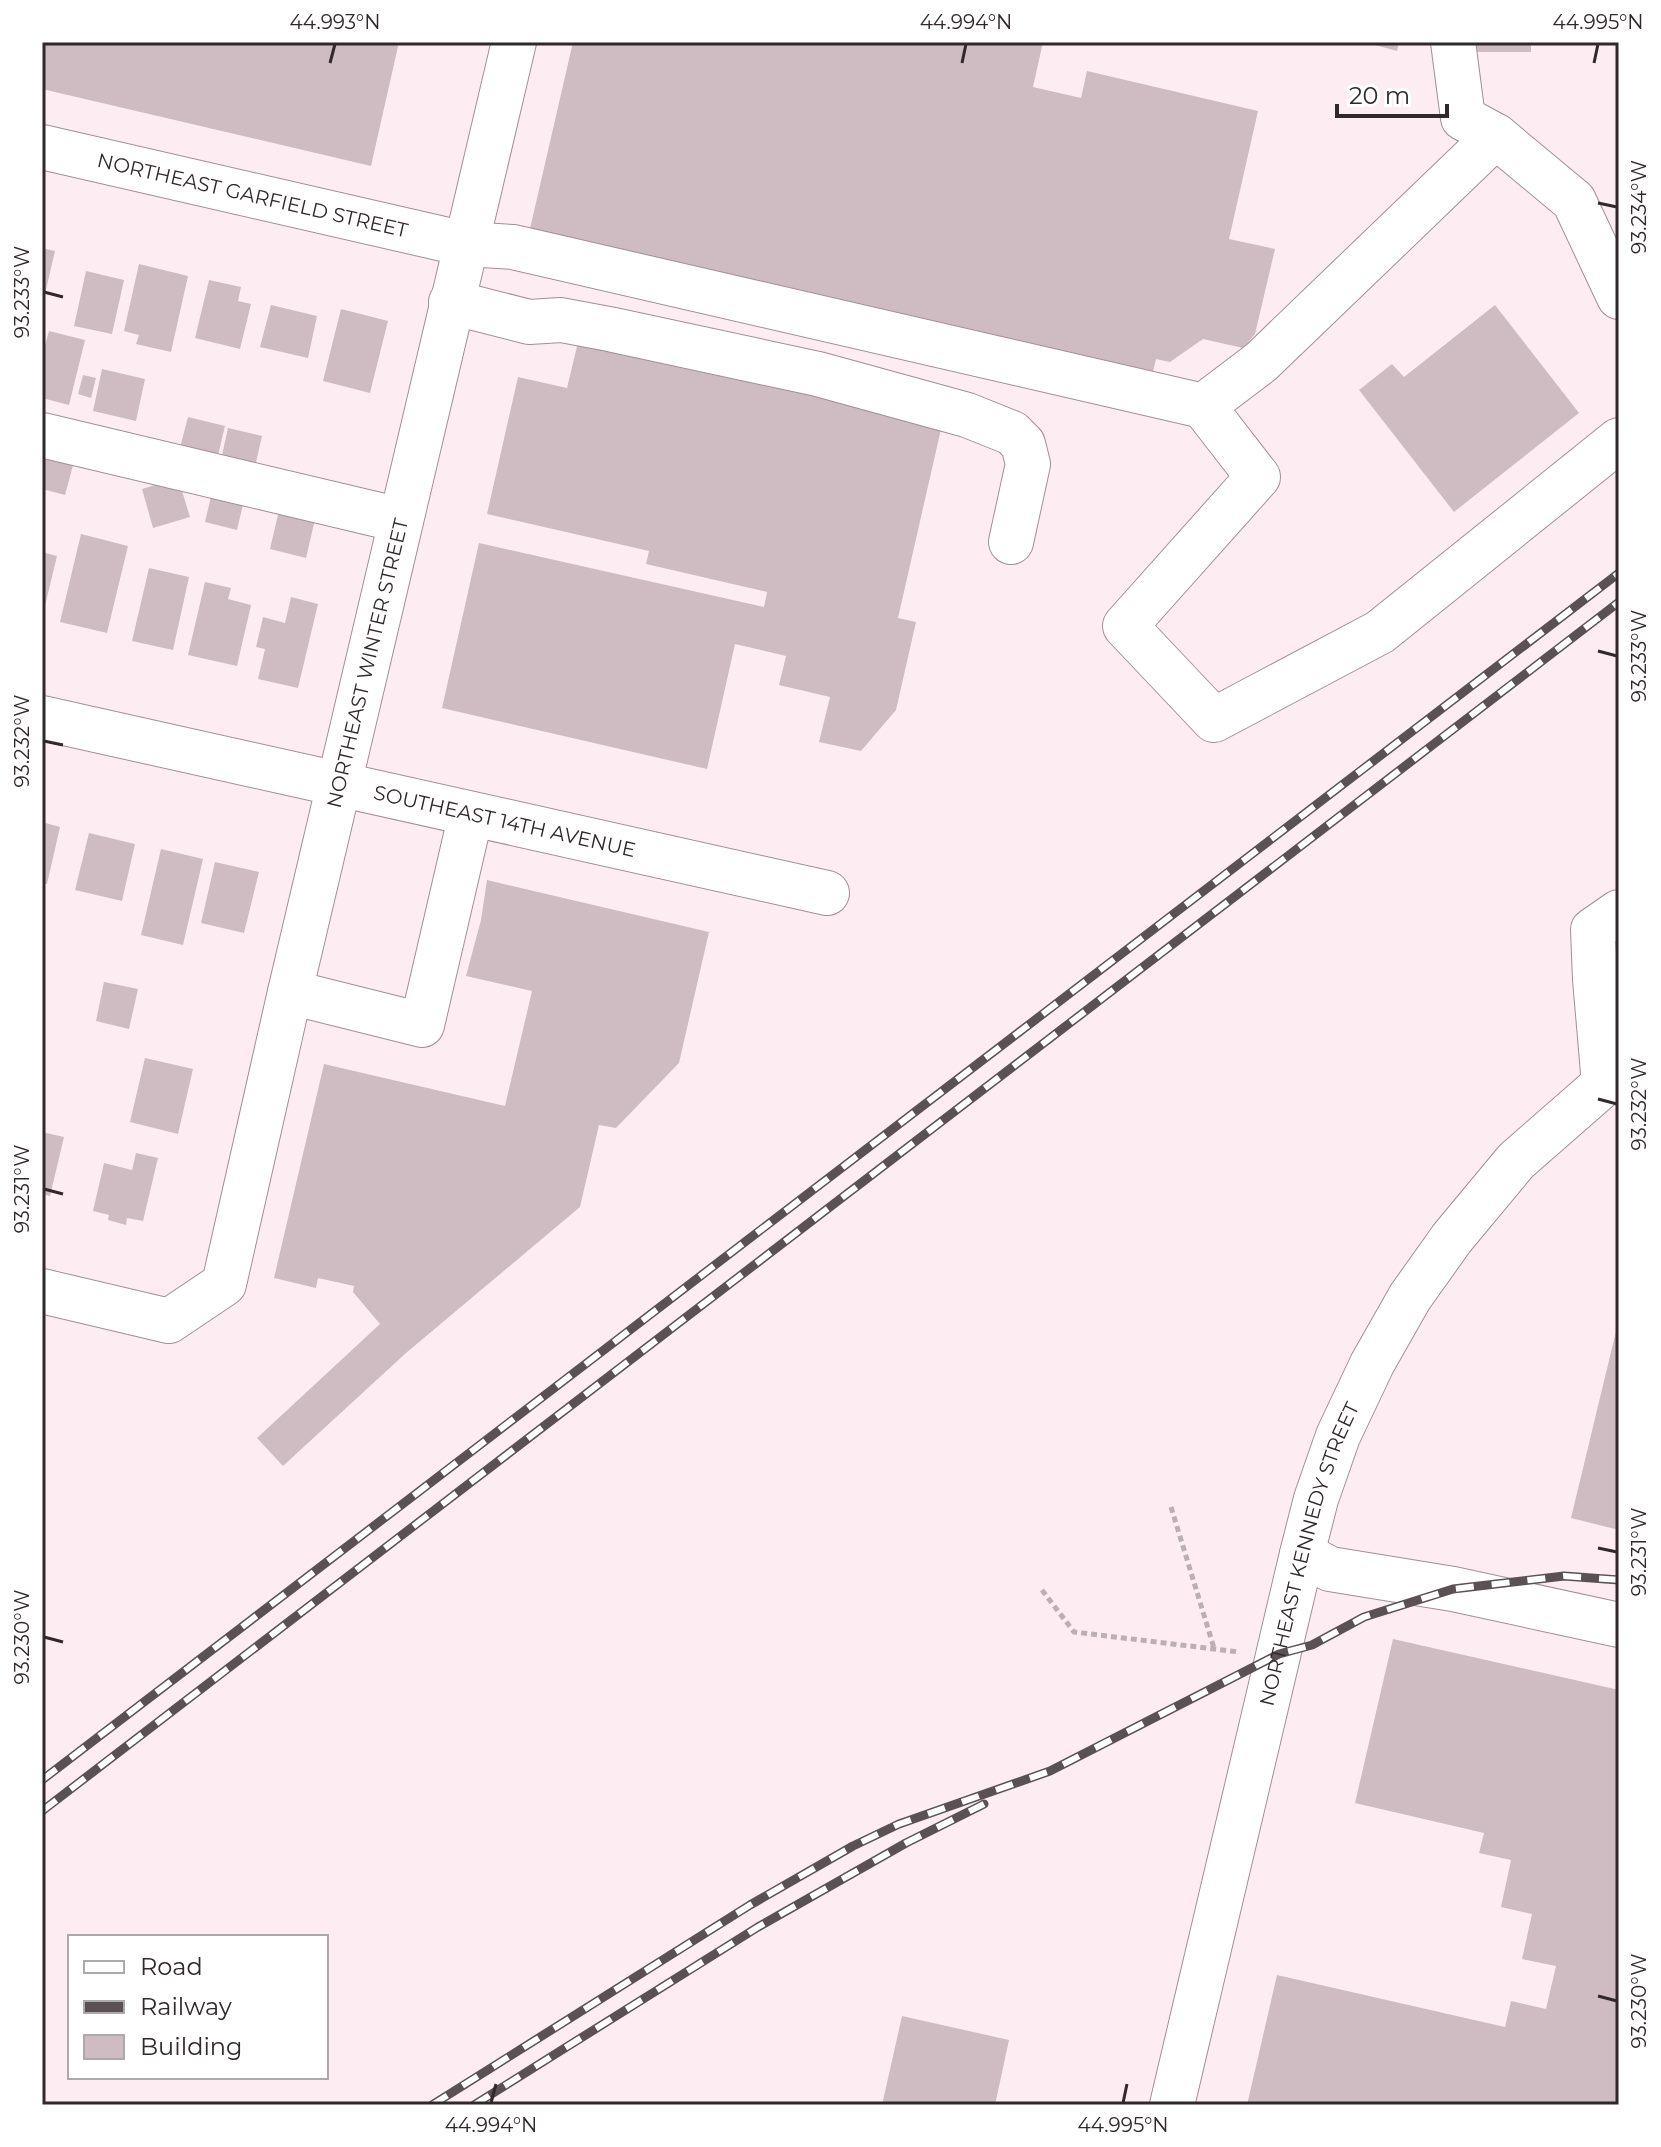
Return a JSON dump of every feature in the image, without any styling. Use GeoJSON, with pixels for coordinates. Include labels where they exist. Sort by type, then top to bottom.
{"type":"FeatureCollection","features":[{"type":"Feature","properties":{"kind":"street","name":"NORTHEAST WINTER STREET"},"geometry":{"type":"LineString","coordinates":[[42,1291],[169,1321],[224,1284],[514,42]]}},
{"type":"Feature","properties":{"kind":"street"},"geometry":{"type":"LineString","coordinates":[[1453,42],[1463,118],[1496,136],[1574,201],[1619,297]]}},
{"type":"Feature","properties":{"kind":"street"},"geometry":{"type":"LineString","coordinates":[[1496,136],[1261,362],[1203,406],[1258,477],[1125,626],[1214,720],[1380,632],[1619,440]]}},
{"type":"Feature","properties":{"kind":"street","name":"NORTHEAST GARFIELD STREET"},"geometry":{"type":"LineString","coordinates":[[42,147],[465,244],[522,249],[1203,406]]}},
{"type":"Feature","properties":{"kind":"street"},"geometry":{"type":"LineString","coordinates":[[451,302],[529,322],[561,320],[818,374],[967,415],[1012,433],[1023,444],[1028,464],[1011,542]]}},
{"type":"Feature","properties":{"kind":"street"},"geometry":{"type":"LineString","coordinates":[[42,435],[400,520]]}},
{"type":"Feature","properties":{"kind":"street","name":"SOUTHEAST 14TH AVENUE"},"geometry":{"type":"LineString","coordinates":[[42,718],[827,893]]}},
{"type":"Feature","properties":{"kind":"street"},"geometry":{"type":"LineString","coordinates":[[290,992],[422,1025],[471,814]]}},
{"type":"Feature","properties":{"kind":"street"},"geometry":{"type":"LineString","coordinates":[[1612,1085],[1595,979],[1593,930],[1619,912]]}},
{"type":"Feature","properties":{"kind":"street","name":"NORTHEAST KENNEDY STREET"},"geometry":{"type":"LineString","coordinates":[[1172,2105],[1302,1554],[1316,1499],[1338,1436],[1372,1364],[1410,1297],[1452,1238],[1516,1161],[1572,1110],[1612,1085]]}},
{"type":"Feature","properties":{"kind":"street"},"geometry":{"type":"LineString","coordinates":[[1302,1554],[1330,1569],[1453,1589],[1619,1625]]}},
{"type":"Feature","properties":{"kind":"path"},"geometry":{"type":"LineString","coordinates":[[1171,1507],[1214,1648]]}},
{"type":"Feature","properties":{"kind":"path"},"geometry":{"type":"LineString","coordinates":[[1042,1590],[1074,1632],[1249,1654]]}},
{"type":"Feature","properties":{"kind":"building"},"geometry":{"type":"Polygon","coordinates":[[[42,42],[399,42],[371,166],[42,89],[42,42]]]}},
{"type":"Feature","properties":{"kind":"building"},"geometry":{"type":"Polygon","coordinates":[[[573,42],[1043,42],[1033,87],[1081,98],[1087,71],[1258,111],[1229,239],[1275,249],[1255,334],[1243,348],[1203,339],[1170,362],[1156,359],[1152,376],[529,233],[573,42]]]}},
{"type":"Feature","properties":{"kind":"building"},"geometry":{"type":"Polygon","coordinates":[[[1364,42],[1399,42],[1397,51],[1364,42]]]}},
{"type":"Feature","properties":{"kind":"building"},"geometry":{"type":"Polygon","coordinates":[[[1462,42],[1531,42],[1531,52],[1462,52],[1462,42]]]}},
{"type":"Feature","properties":{"kind":"building"},"geometry":{"type":"Polygon","coordinates":[[[42,248],[55,251],[45,294],[42,293],[42,248]]]}},
{"type":"Feature","properties":{"kind":"building"},"geometry":{"type":"Polygon","coordinates":[[[139,264],[188,276],[171,352],[136,344],[139,335],[124,331],[139,264]]]}},
{"type":"Feature","properties":{"kind":"building"},"geometry":{"type":"Polygon","coordinates":[[[86,271],[124,280],[112,334],[74,326],[86,271]]]}},
{"type":"Feature","properties":{"kind":"building"},"geometry":{"type":"Polygon","coordinates":[[[209,280],[241,287],[238,301],[251,304],[240,349],[195,338],[209,280]]]}},
{"type":"Feature","properties":{"kind":"building"},"geometry":{"type":"Polygon","coordinates":[[[271,305],[317,316],[308,358],[260,347],[271,305]]]}},
{"type":"Feature","properties":{"kind":"building"},"geometry":{"type":"Polygon","coordinates":[[[1495,305],[1579,413],[1454,512],[1359,390],[1392,364],[1404,377],[1495,305]]]}},
{"type":"Feature","properties":{"kind":"building"},"geometry":{"type":"Polygon","coordinates":[[[341,309],[388,321],[370,393],[323,381],[341,309]]]}},
{"type":"Feature","properties":{"kind":"building"},"geometry":{"type":"Polygon","coordinates":[[[49,331],[85,340],[69,405],[42,398],[42,349],[49,331]]]}},
{"type":"Feature","properties":{"kind":"building"},"geometry":{"type":"Polygon","coordinates":[[[580,334],[944,416],[898,618],[916,622],[896,710],[861,751],[819,742],[830,697],[779,685],[786,656],[735,644],[707,769],[442,708],[479,543],[764,607],[767,592],[646,564],[649,551],[487,514],[518,377],[567,388],[580,334]]]}},
{"type":"Feature","properties":{"kind":"building"},"geometry":{"type":"Polygon","coordinates":[[[102,369],[145,379],[136,421],[93,411],[102,369]]]}},
{"type":"Feature","properties":{"kind":"building"},"geometry":{"type":"Polygon","coordinates":[[[83,375],[96,378],[91,398],[78,394],[83,375]]]}},
{"type":"Feature","properties":{"kind":"building"},"geometry":{"type":"Polygon","coordinates":[[[188,417],[225,426],[216,464],[178,455],[188,417]]]}},
{"type":"Feature","properties":{"kind":"building"},"geometry":{"type":"Polygon","coordinates":[[[228,428],[262,436],[254,471],[220,464],[228,428]]]}},
{"type":"Feature","properties":{"kind":"building"},"geometry":{"type":"Polygon","coordinates":[[[42,450],[75,458],[65,495],[42,489],[42,450]]]}},
{"type":"Feature","properties":{"kind":"building"},"geometry":{"type":"Polygon","coordinates":[[[178,478],[190,517],[153,528],[142,489],[178,478]]]}},
{"type":"Feature","properties":{"kind":"building"},"geometry":{"type":"Polygon","coordinates":[[[213,488],[245,496],[237,530],[205,522],[213,488]]]}},
{"type":"Feature","properties":{"kind":"building"},"geometry":{"type":"Polygon","coordinates":[[[280,506],[316,515],[306,558],[270,549],[280,506]]]}},
{"type":"Feature","properties":{"kind":"building"},"geometry":{"type":"Polygon","coordinates":[[[81,534],[128,546],[107,633],[60,622],[81,534]]]}},
{"type":"Feature","properties":{"kind":"building"},"geometry":{"type":"Polygon","coordinates":[[[42,552],[57,556],[43,614],[42,614],[42,552]]]}},
{"type":"Feature","properties":{"kind":"building"},"geometry":{"type":"Polygon","coordinates":[[[149,568],[189,577],[173,650],[132,641],[149,568]]]}},
{"type":"Feature","properties":{"kind":"building"},"geometry":{"type":"Polygon","coordinates":[[[205,582],[231,588],[228,599],[251,605],[237,666],[188,655],[205,582]]]}},
{"type":"Feature","properties":{"kind":"building"},"geometry":{"type":"Polygon","coordinates":[[[291,597],[318,604],[298,688],[258,679],[265,649],[256,647],[263,617],[285,623],[291,597]]]}},
{"type":"Feature","properties":{"kind":"building"},"geometry":{"type":"Polygon","coordinates":[[[42,822],[60,827],[47,884],[42,883],[42,822]]]}},
{"type":"Feature","properties":{"kind":"building"},"geometry":{"type":"Polygon","coordinates":[[[89,833],[135,844],[122,901],[75,890],[89,833]]]}},
{"type":"Feature","properties":{"kind":"building"},"geometry":{"type":"Polygon","coordinates":[[[161,849],[203,859],[183,945],[141,935],[161,849]]]}},
{"type":"Feature","properties":{"kind":"building"},"geometry":{"type":"Polygon","coordinates":[[[215,862],[259,872],[244,933],[201,923],[215,862]]]}},
{"type":"Feature","properties":{"kind":"building"},"geometry":{"type":"Polygon","coordinates":[[[487,880],[709,932],[679,1063],[616,1128],[599,1125],[580,1207],[406,1353],[283,1466],[257,1438],[380,1324],[353,1292],[354,1286],[318,1278],[316,1288],[274,1278],[324,1064],[505,1106],[532,991],[466,976],[481,920],[487,880]]]}},
{"type":"Feature","properties":{"kind":"building"},"geometry":{"type":"Polygon","coordinates":[[[104,982],[138,989],[129,1029],[96,1021],[104,982]]]}},
{"type":"Feature","properties":{"kind":"building"},"geometry":{"type":"Polygon","coordinates":[[[145,1058],[193,1069],[178,1134],[130,1122],[145,1058]]]}},
{"type":"Feature","properties":{"kind":"building"},"geometry":{"type":"Polygon","coordinates":[[[42,1132],[64,1137],[50,1196],[42,1194],[42,1132]]]}},
{"type":"Feature","properties":{"kind":"building"},"geometry":{"type":"Polygon","coordinates":[[[136,1153],[158,1158],[143,1221],[127,1218],[126,1225],[108,1220],[109,1215],[93,1211],[104,1163],[132,1170],[136,1153]]]}},
{"type":"Feature","properties":{"kind":"building"},"geometry":{"type":"Polygon","coordinates":[[[1619,1323],[1619,1530],[1571,1518],[1619,1323]]]}},
{"type":"Feature","properties":{"kind":"building"},"geometry":{"type":"Polygon","coordinates":[[[1393,1639],[1619,1690],[1619,2105],[1247,2105],[1277,1975],[1505,2027],[1511,2001],[1546,2009],[1556,1966],[1522,1959],[1532,1914],[1501,1907],[1511,1860],[1479,1853],[1484,1833],[1355,1803],[1393,1639]]]}},
{"type":"Feature","properties":{"kind":"building"},"geometry":{"type":"Polygon","coordinates":[[[902,2016],[1009,2040],[995,2105],[882,2105],[902,2016]]]}},
{"type":"Feature","properties":{"kind":"railway"},"geometry":{"type":"LineString","coordinates":[[42,1780],[1619,573]]}},
{"type":"Feature","properties":{"kind":"railway"},"geometry":{"type":"LineString","coordinates":[[42,1811],[1619,602]]}},
{"type":"Feature","properties":{"kind":"railway"},"geometry":{"type":"LineString","coordinates":[[432,2105],[750,1905],[853,1846],[899,1824],[1050,1771],[1279,1654],[1312,1645],[1364,1617],[1453,1589],[1564,1576],[1619,1580]]}},
{"type":"Feature","properties":{"kind":"railway"},"geometry":{"type":"LineString","coordinates":[[474,2105],[758,1927],[906,1843],[984,1804]]}}]}
